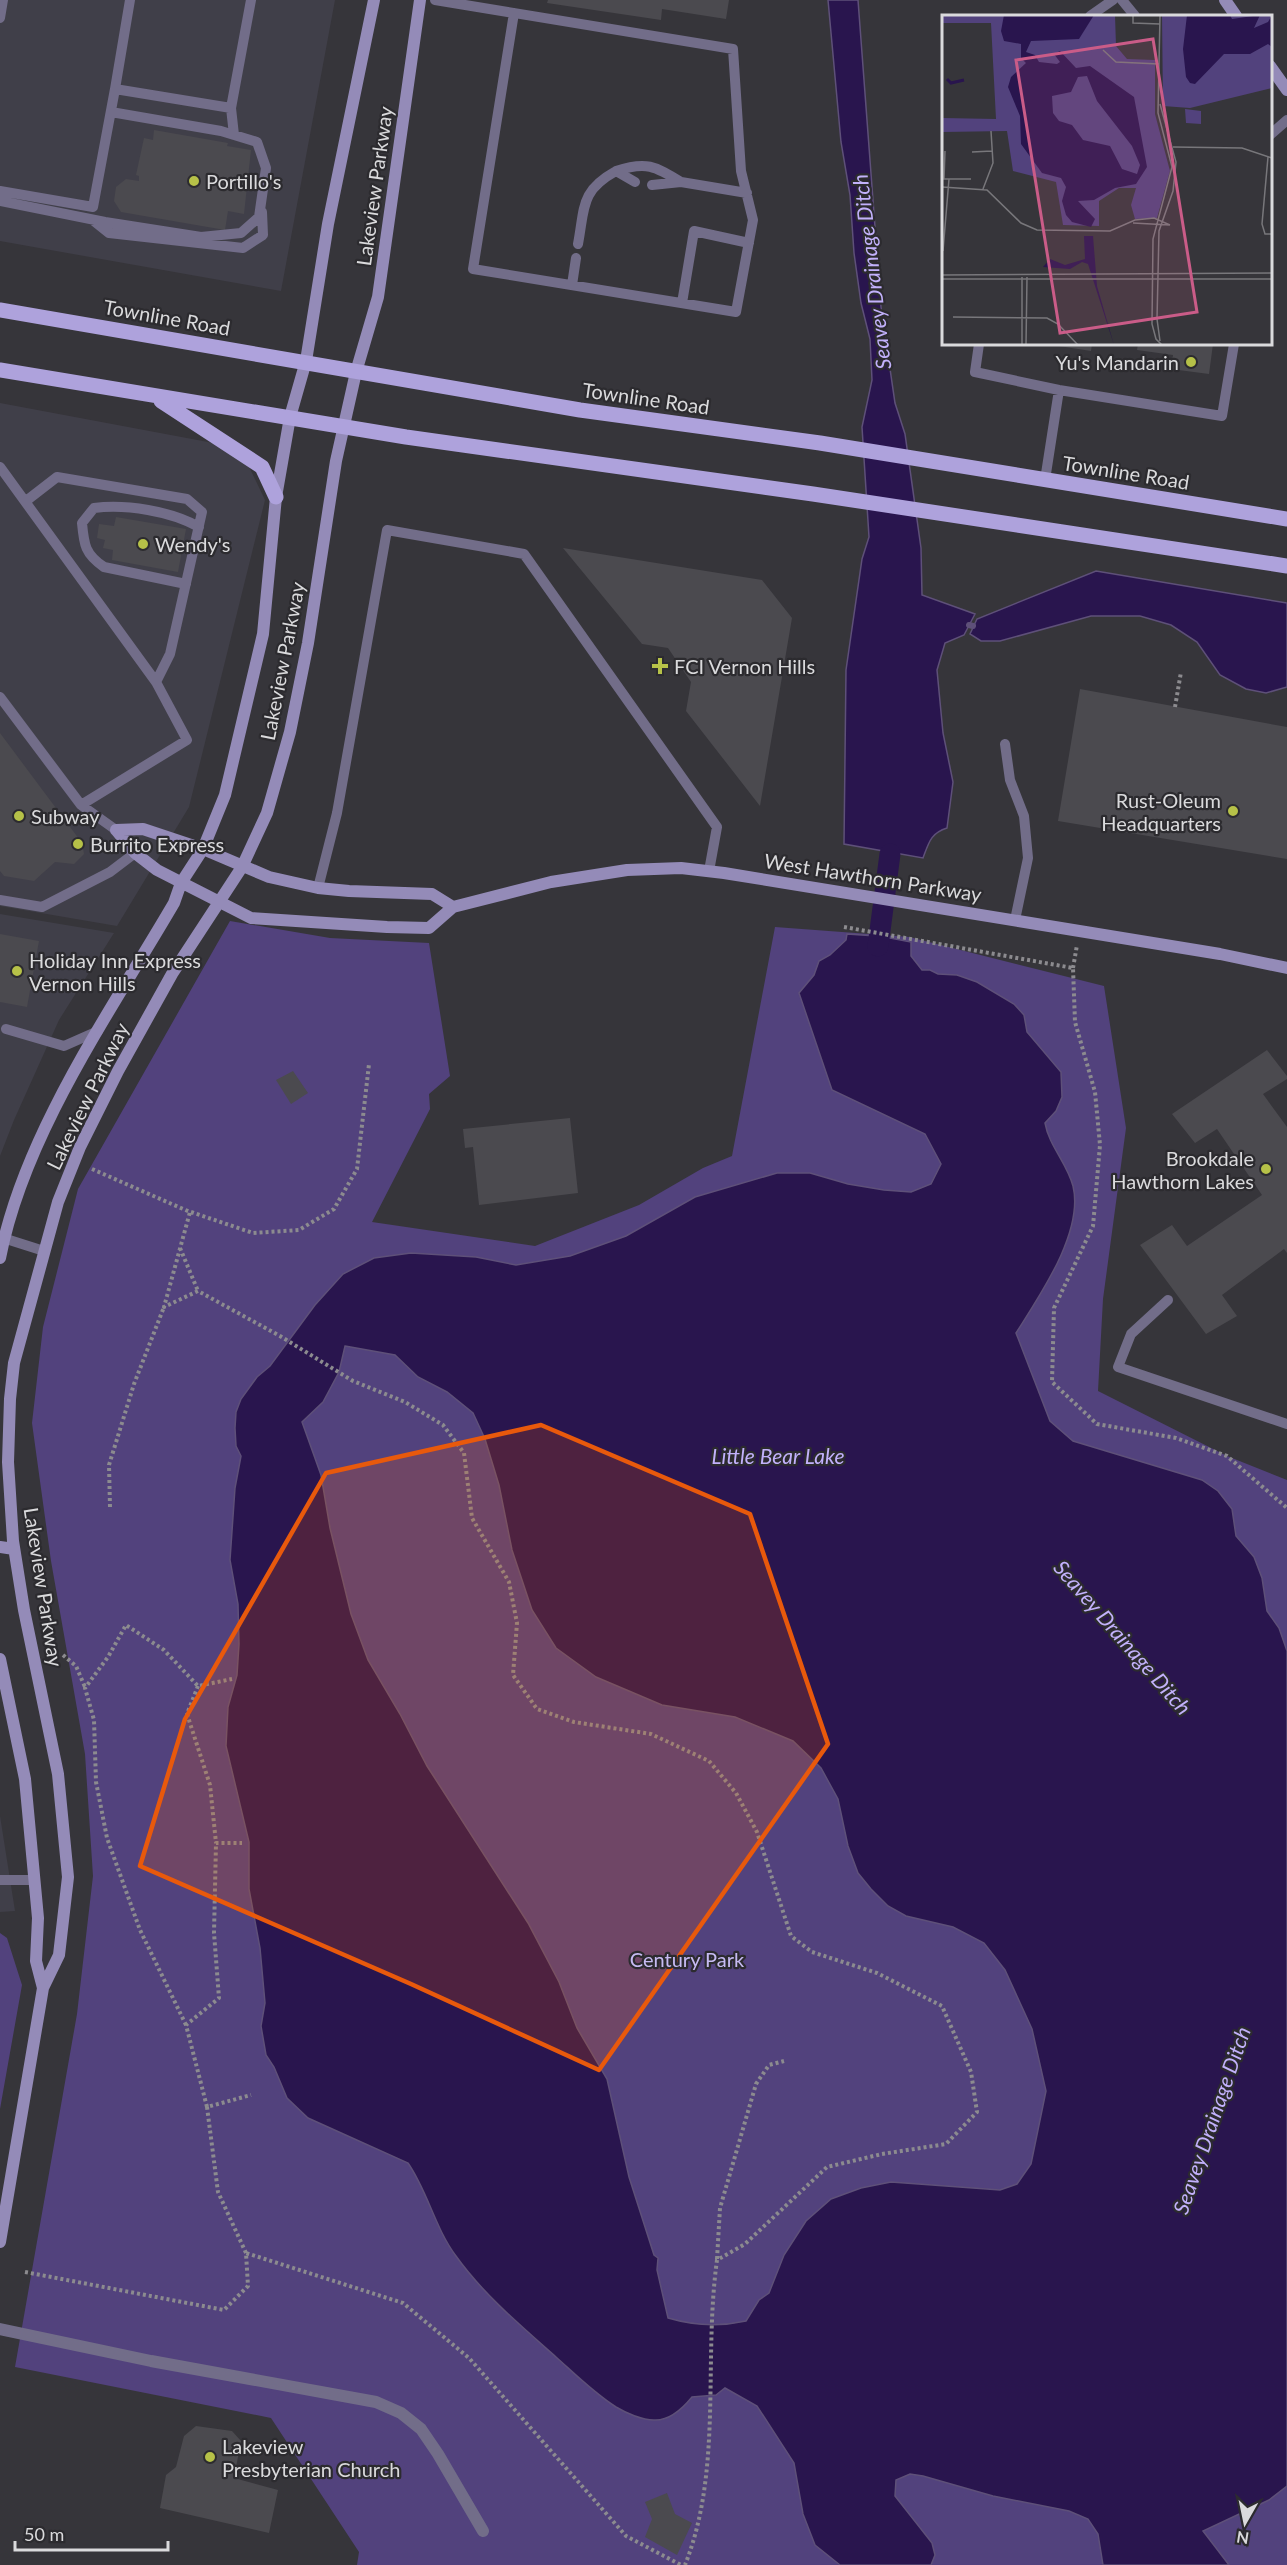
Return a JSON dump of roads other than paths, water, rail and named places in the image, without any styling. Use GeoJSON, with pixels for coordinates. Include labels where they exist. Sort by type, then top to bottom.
{"type":"FeatureCollection","features":[{"type":"Feature","properties":{"kind":"main road","name":"Townline Road"},"geometry":{"type":"LineString","coordinates":[[0,310],[639,419],[820,443],[1287,519]]}},
{"type":"Feature","properties":{"kind":"main road"},"geometry":{"type":"LineString","coordinates":[[0,370],[406,437],[813,494],[1287,566]]}},
{"type":"Feature","properties":{"kind":"main road"},"geometry":{"type":"LineString","coordinates":[[156,397],[262,468],[276,497]]}},
{"type":"Feature","properties":{"kind":"street","name":"Lakeview Parkway"},"geometry":{"type":"LineString","coordinates":[[0,1258],[2,1238],[41,1138],[99,1031],[174,903],[181,884],[203,849],[225,795],[263,634],[276,497],[290,417],[306,361],[328,224],[374,0]]}},
{"type":"Feature","properties":{"kind":"street","name":"Lakeview Parkway"},"geometry":{"type":"LineString","coordinates":[[0,2242],[43,1988],[59,1955],[68,1877],[58,1774],[24,1610],[15,1549],[8,1462],[10,1399],[14,1363],[58,1202],[92,1121],[172,974],[242,867],[267,813],[290,732],[308,643],[336,461],[356,372],[378,297],[420,0]]}},
{"type":"Feature","properties":{"kind":"street"},"geometry":{"type":"LineString","coordinates":[[1225,0],[1235,15]]}},
{"type":"Feature","properties":{"kind":"street"},"geometry":{"type":"LineString","coordinates":[[1272,69],[1287,90]]}},
{"type":"Feature","properties":{"kind":"street"},"geometry":{"type":"LineString","coordinates":[[116,830],[143,830],[203,849],[269,877],[318,888],[432,894],[453,907]]}},
{"type":"Feature","properties":{"kind":"street","name":"West Hawthorn Parkway"},"geometry":{"type":"LineString","coordinates":[[116,830],[135,853],[157,870],[251,918],[429,928],[453,907],[519,889],[627,870],[681,868],[816,887],[1220,954],[1287,968]]}},
{"type":"Feature","properties":{"kind":"street"},"geometry":{"type":"LineString","coordinates":[[0,1547],[15,1549]]}},
{"type":"Feature","properties":{"kind":"street","name":"Lakeview Parkway"},"geometry":{"type":"LineString","coordinates":[[0,1659],[25,1779],[38,1918],[36,1961],[43,1988]]}},
{"type":"Feature","properties":{"kind":"street"},"geometry":{"type":"LineString","coordinates":[[0,2329],[151,2361],[376,2402],[400,2413],[421,2429],[483,2531]]}},
{"type":"Feature","properties":{"kind":"lane"},"geometry":{"type":"LineString","coordinates":[[0,18],[3,0]]}},
{"type":"Feature","properties":{"kind":"lane"},"geometry":{"type":"LineString","coordinates":[[0,191],[93,207],[130,0]]}},
{"type":"Feature","properties":{"kind":"lane"},"geometry":{"type":"LineString","coordinates":[[234,135],[231,108],[251,0]]}},
{"type":"Feature","properties":{"kind":"lane"},"geometry":{"type":"LineString","coordinates":[[435,0],[733,49],[741,171],[753,220],[736,312],[473,269],[514,13]]}},
{"type":"Feature","properties":{"kind":"lane"},"geometry":{"type":"LineString","coordinates":[[1091,15],[1113,0]]}},
{"type":"Feature","properties":{"kind":"lane"},"geometry":{"type":"LineString","coordinates":[[1122,0],[1134,15]]}},
{"type":"Feature","properties":{"kind":"lane"},"geometry":{"type":"LineString","coordinates":[[115,89],[231,108]]}},
{"type":"Feature","properties":{"kind":"lane"},"geometry":{"type":"LineString","coordinates":[[0,201],[201,237],[241,234],[259,217],[266,168],[257,142],[234,135],[111,112]]}},
{"type":"Feature","properties":{"kind":"lane"},"geometry":{"type":"LineString","coordinates":[[1272,133],[1287,120]]}},
{"type":"Feature","properties":{"kind":"lane"},"geometry":{"type":"LineString","coordinates":[[578,244],[586,195],[600,180],[616,171],[637,164],[656,167],[681,182]]}},
{"type":"Feature","properties":{"kind":"lane"},"geometry":{"type":"LineString","coordinates":[[616,171],[635,182]]}},
{"type":"Feature","properties":{"kind":"lane"},"geometry":{"type":"LineString","coordinates":[[652,184],[681,182],[747,193]]}},
{"type":"Feature","properties":{"kind":"lane"},"geometry":{"type":"LineString","coordinates":[[91,219],[109,233],[243,248],[263,235],[261,205]]}},
{"type":"Feature","properties":{"kind":"lane"},"geometry":{"type":"LineString","coordinates":[[682,303],[694,231],[749,243]]}},
{"type":"Feature","properties":{"kind":"lane"},"geometry":{"type":"LineString","coordinates":[[572,285],[576,258]]}},
{"type":"Feature","properties":{"kind":"lane"},"geometry":{"type":"LineString","coordinates":[[979,345],[975,372],[1059,390],[1222,416],[1234,345]]}},
{"type":"Feature","properties":{"kind":"lane"},"geometry":{"type":"LineString","coordinates":[[1045,480],[1059,390]]}},
{"type":"Feature","properties":{"kind":"lane"},"geometry":{"type":"LineString","coordinates":[[0,467],[156,682],[187,740],[81,805]]}},
{"type":"Feature","properties":{"kind":"lane"},"geometry":{"type":"LineString","coordinates":[[26,501],[57,477],[187,499],[202,512],[171,654],[156,682]]}},
{"type":"Feature","properties":{"kind":"lane"},"geometry":{"type":"LineString","coordinates":[[186,584],[104,567],[94,560],[84,545],[82,523],[94,508],[114,505],[180,516],[198,527]]}},
{"type":"Feature","properties":{"kind":"lane"},"geometry":{"type":"LineString","coordinates":[[318,888],[337,813],[387,530],[524,554],[717,827],[709,871]]}},
{"type":"Feature","properties":{"kind":"lane"},"geometry":{"type":"LineString","coordinates":[[0,697],[81,805],[116,830]]}},
{"type":"Feature","properties":{"kind":"lane"},"geometry":{"type":"LineString","coordinates":[[1005,744],[1010,780],[1024,816],[1028,858],[1015,920]]}},
{"type":"Feature","properties":{"kind":"lane"},"geometry":{"type":"LineString","coordinates":[[0,900],[42,907],[110,872],[135,853]]}},
{"type":"Feature","properties":{"kind":"lane"},"geometry":{"type":"LineString","coordinates":[[0,1040],[3,1028],[64,1046],[99,1031]]}},
{"type":"Feature","properties":{"kind":"lane"},"geometry":{"type":"LineString","coordinates":[[2,1238],[44,1251]]}},
{"type":"Feature","properties":{"kind":"lane"},"geometry":{"type":"LineString","coordinates":[[1168,1300],[1131,1334],[1118,1367],[1287,1424]]}},
{"type":"Feature","properties":{"kind":"lane"},"geometry":{"type":"LineString","coordinates":[[0,1880],[34,1880]]}},
{"type":"Feature","properties":{"kind":"water"},"geometry":{"type":"Polygon","coordinates":[[[828,0],[858,0],[881,307],[895,403],[905,434],[921,548],[922,595],[975,614],[964,635],[945,643],[937,670],[943,733],[953,782],[947,828],[934,835],[923,858],[844,844],[846,670],[862,559],[869,537],[862,427],[872,380],[870,339],[861,303],[854,253],[850,195],[841,142],[828,0]]]}},
{"type":"Feature","properties":{"kind":"water"},"geometry":{"type":"Polygon","coordinates":[[[1096,571],[1287,603],[1287,687],[1266,693],[1246,689],[1220,675],[1197,642],[1171,625],[1140,616],[1091,616],[1000,641],[981,641],[970,634],[977,619],[1096,571]]]}},
{"type":"Feature","properties":{"kind":"water","name":"Little Bear Lake"},"geometry":{"type":"Polygon","coordinates":[[[847,934],[876,936],[874,946],[882,947],[885,937],[911,942],[911,956],[922,970],[957,975],[977,982],[1014,1004],[1024,1015],[1027,1032],[1061,1072],[1062,1097],[1056,1111],[1045,1123],[1050,1139],[1073,1186],[1075,1204],[1072,1223],[1058,1262],[1016,1333],[1050,1421],[1073,1441],[1202,1480],[1218,1491],[1232,1509],[1236,1536],[1254,1557],[1262,1578],[1267,1611],[1279,1628],[1287,1651],[1287,2486],[1269,2500],[1203,2531],[1229,2565],[1103,2565],[1098,2534],[1088,2519],[1069,2511],[993,2496],[910,2474],[896,2480],[895,2496],[932,2543],[935,2555],[931,2565],[840,2565],[815,2545],[803,2514],[794,2463],[757,2406],[725,2388],[716,2395],[692,2397],[680,2409],[660,2420],[644,2419],[629,2414],[608,2402],[516,2321],[467,2270],[442,2234],[408,2163],[308,2118],[287,2098],[274,2067],[266,2055],[261,2026],[265,2003],[260,1948],[249,1889],[249,1842],[226,1746],[228,1707],[237,1675],[239,1644],[238,1604],[230,1560],[235,1488],[241,1456],[236,1446],[236,1412],[241,1399],[257,1377],[270,1366],[315,1305],[343,1274],[374,1258],[411,1253],[476,1257],[516,1265],[570,1256],[626,1236],[695,1197],[777,1173],[810,1173],[848,1184],[911,1192],[931,1184],[941,1164],[925,1134],[832,1090],[799,993],[814,975],[819,961],[830,955],[846,940],[847,934]],[[345,1346],[339,1372],[323,1402],[302,1422],[321,1475],[330,1528],[351,1614],[368,1660],[427,1766],[528,1923],[559,1982],[577,2028],[607,2079],[629,2177],[654,2255],[658,2258],[657,2270],[668,2318],[707,2325],[746,2321],[759,2300],[769,2293],[784,2255],[806,2221],[831,2199],[861,2188],[891,2182],[1000,2190],[1017,2184],[1031,2164],[1046,2091],[1032,2029],[1005,1970],[984,1943],[953,1927],[906,1916],[888,1906],[871,1889],[858,1873],[848,1846],[838,1799],[821,1768],[793,1741],[735,1717],[662,1705],[596,1677],[556,1648],[532,1610],[512,1550],[499,1485],[485,1439],[473,1413],[447,1392],[418,1377],[395,1355],[345,1346]]]}},
{"type":"Feature","properties":{"kind":"waterway"},"geometry":{"type":"LineString","coordinates":[[969,625],[973,626]]}},
{"type":"Feature","properties":{"kind":"waterway","name":"Seavey Drainage Ditch"},"geometry":{"type":"LineString","coordinates":[[878,946],[890,854]]}},
{"type":"Feature","properties":{"kind":"place","name":"Portillo's"},"geometry":{"type":"Point","coordinates":[194,181]}},
{"type":"Feature","properties":{"kind":"place","name":"Yu's Mandarin"},"geometry":{"type":"Point","coordinates":[1191,362]}},
{"type":"Feature","properties":{"kind":"place","name":"Wendy's"},"geometry":{"type":"Point","coordinates":[143,544]}},
{"type":"Feature","properties":{"kind":"place","name":"FCI Vernon Hills"},"geometry":{"type":"Point","coordinates":[660,666]}},
{"type":"Feature","properties":{"kind":"place","name":"Rust-Oleum Headquarters"},"geometry":{"type":"Point","coordinates":[1233,811]}},
{"type":"Feature","properties":{"kind":"place","name":"Subway"},"geometry":{"type":"Point","coordinates":[19,816]}},
{"type":"Feature","properties":{"kind":"place","name":"Burrito Express"},"geometry":{"type":"Point","coordinates":[78,844]}},
{"type":"Feature","properties":{"kind":"place","name":"Holiday Inn Express Vernon Hills"},"geometry":{"type":"Point","coordinates":[17,971]}},
{"type":"Feature","properties":{"kind":"place","name":"Brookdale Hawthorn Lakes"},"geometry":{"type":"Point","coordinates":[1266,1169]}},
{"type":"Feature","properties":{"kind":"place","name":"Lakeview Presbyterian Church"},"geometry":{"type":"Point","coordinates":[210,2457]}},
{"type":"Feature","properties":{"kind":"park label","name":"Century Park"},"geometry":{"type":"Point","coordinates":[687,1959]}}]}
